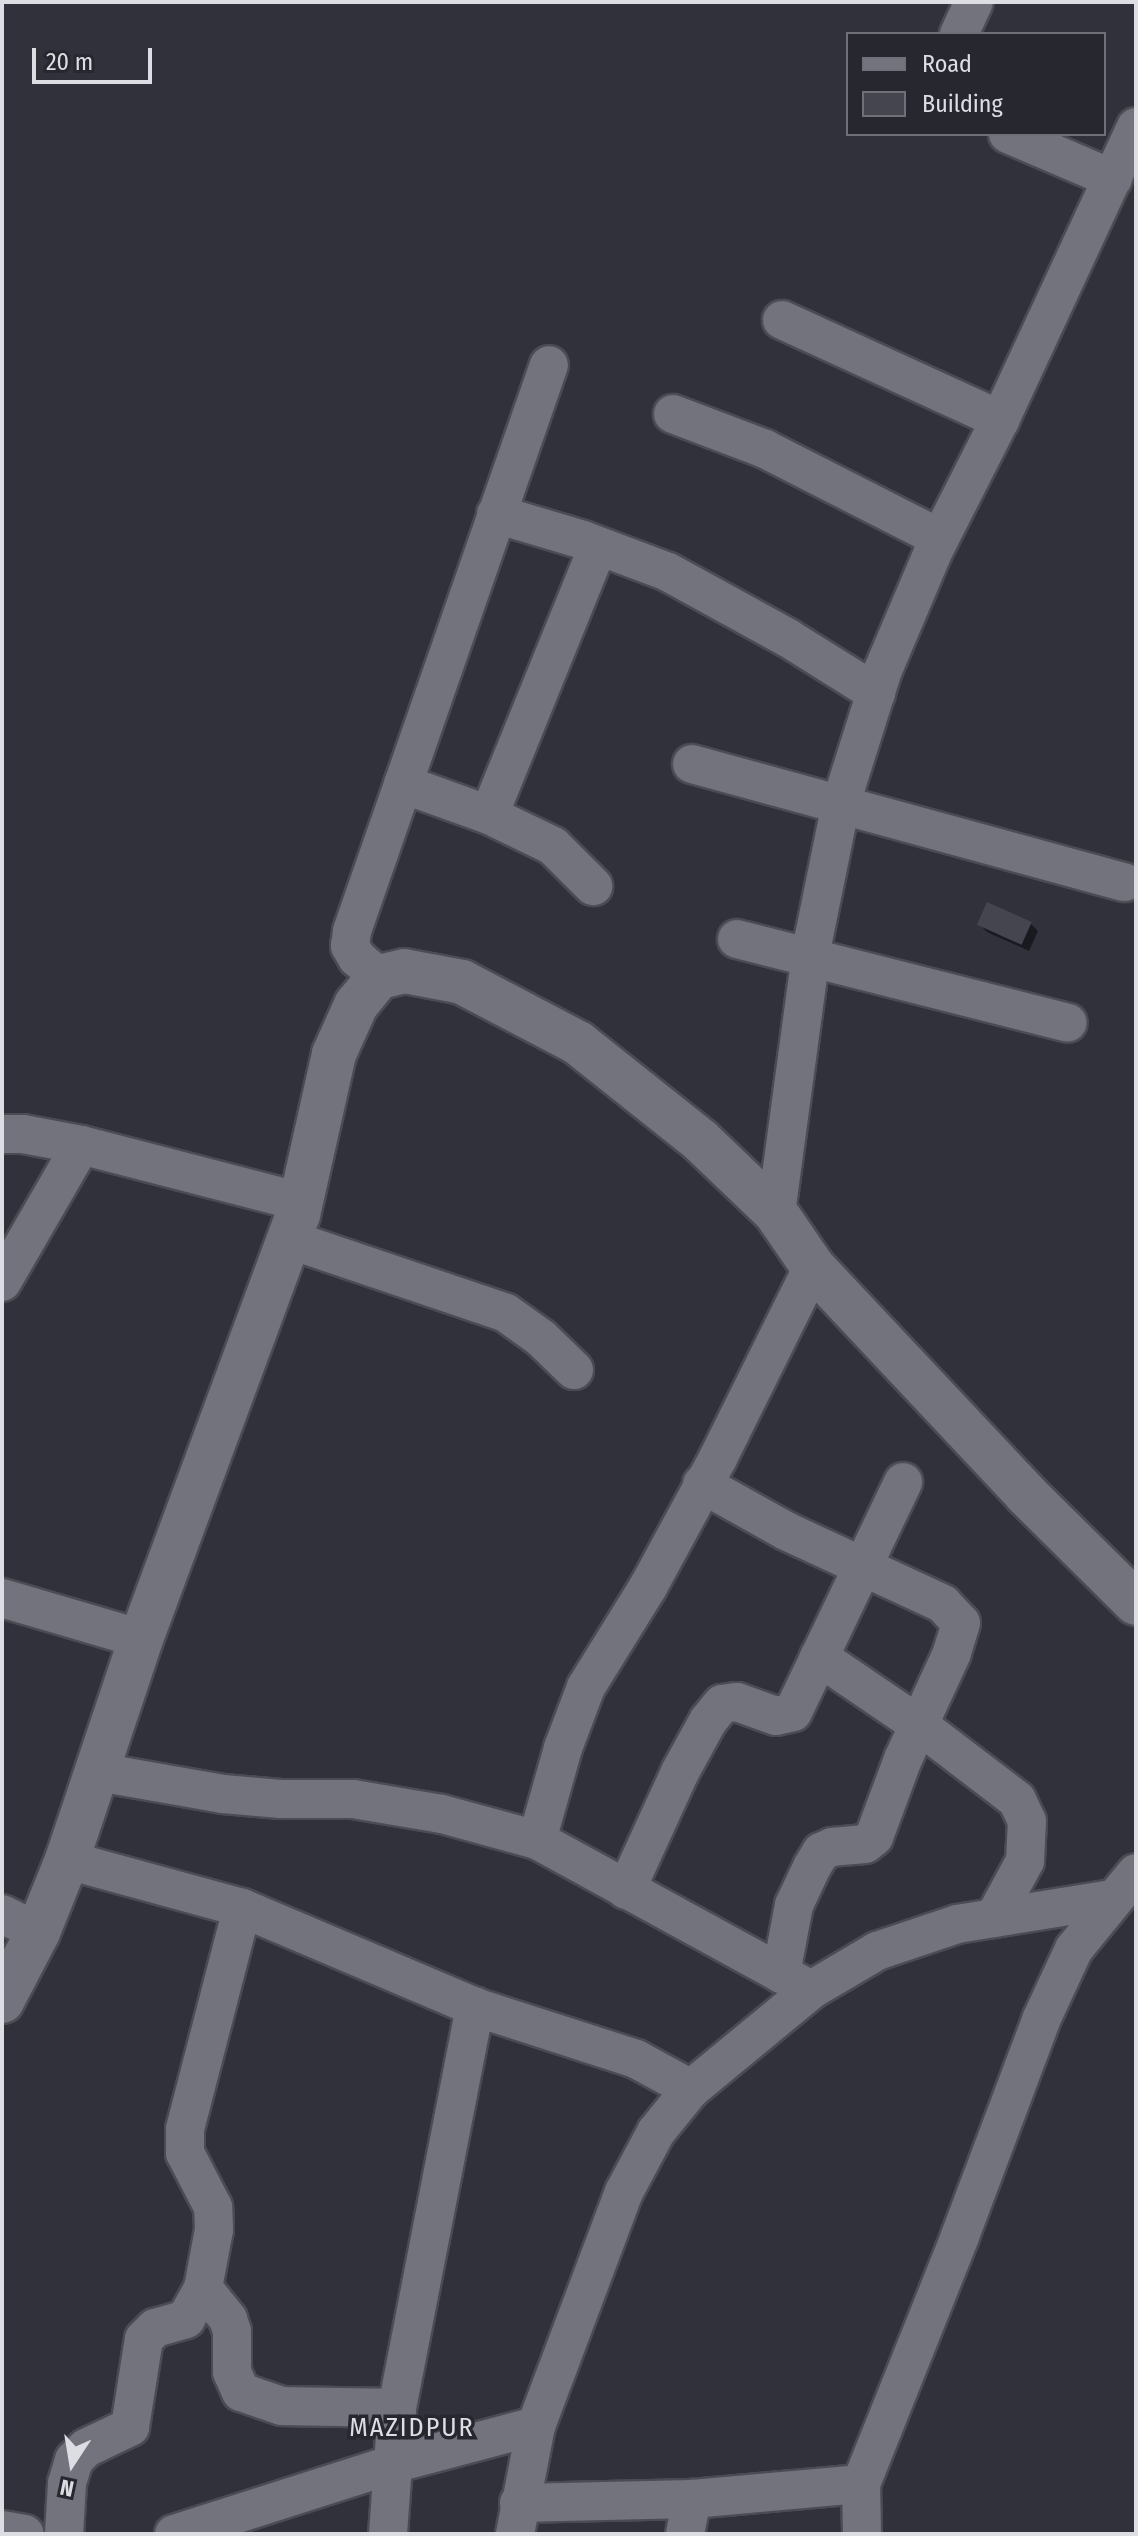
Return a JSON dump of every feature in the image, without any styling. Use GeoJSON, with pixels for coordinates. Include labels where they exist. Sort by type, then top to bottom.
{"type":"FeatureCollection","features":[{"type":"Feature","properties":{"kind":"street"},"geometry":{"type":"LineString","coordinates":[[960,32],[974,2]]}},
{"type":"Feature","properties":{"kind":"street"},"geometry":{"type":"LineString","coordinates":[[776,1213],[810,958],[841,803],[876,693],[940,538],[1000,420],[1136,127]]}},
{"type":"Feature","properties":{"kind":"street"},"geometry":{"type":"LineString","coordinates":[[1013,136],[1113,179]]}},
{"type":"Feature","properties":{"kind":"street"},"geometry":{"type":"LineString","coordinates":[[782,320],[1000,420]]}},
{"type":"Feature","properties":{"kind":"street"},"geometry":{"type":"LineString","coordinates":[[379,977],[357,958],[350,946],[549,365]]}},
{"type":"Feature","properties":{"kind":"street"},"geometry":{"type":"LineString","coordinates":[[673,414],[765,449],[940,538]]}},
{"type":"Feature","properties":{"kind":"street"},"geometry":{"type":"LineString","coordinates":[[496,514],[668,572],[788,638],[876,693]]}},
{"type":"Feature","properties":{"kind":"street"},"geometry":{"type":"LineString","coordinates":[[489,815],[598,546]]}},
{"type":"Feature","properties":{"kind":"street"},"geometry":{"type":"LineString","coordinates":[[692,764],[1124,882]]}},
{"type":"Feature","properties":{"kind":"street"},"geometry":{"type":"LineString","coordinates":[[403,784],[489,815],[553,846],[593,886]]}},
{"type":"Feature","properties":{"kind":"street"},"geometry":{"type":"LineString","coordinates":[[737,939],[1068,1023]]}},
{"type":"Feature","properties":{"kind":"street"},"geometry":{"type":"LineString","coordinates":[[2,2001],[20,1923],[67,1860],[141,1639],[295,1221],[334,1054],[356,1005],[379,977],[404,971],[462,982],[578,1043],[700,1140],[776,1213],[813,1267],[1026,1494],[1136,1603]]}},
{"type":"Feature","properties":{"kind":"street"},"geometry":{"type":"LineString","coordinates":[[2,1134],[23,1134],[81,1145],[295,1221],[506,1313],[541,1338],[574,1370]]}},
{"type":"Feature","properties":{"kind":"street"},"geometry":{"type":"LineString","coordinates":[[2,1282],[81,1145]]}},
{"type":"Feature","properties":{"kind":"street"},"geometry":{"type":"LineString","coordinates":[[537,1840],[563,1748],[586,1687],[648,1587],[813,1267]]}},
{"type":"Feature","properties":{"kind":"street"},"geometry":{"type":"LineString","coordinates":[[626,1890],[680,1772],[708,1721],[722,1704],[737,1702],[761,1712],[787,1716],[793,1712],[903,1482]]}},
{"type":"Feature","properties":{"kind":"street"},"geometry":{"type":"LineString","coordinates":[[702,1484],[786,1531],[943,1604],[961,1623],[952,1653],[874,1837],[865,1844],[832,1847],[821,1852],[794,1905],[796,1982]]}},
{"type":"Feature","properties":{"kind":"street"},"geometry":{"type":"LineString","coordinates":[[2,1598],[141,1639]]}},
{"type":"Feature","properties":{"kind":"street"},"geometry":{"type":"LineString","coordinates":[[819,1657],[919,1725],[1017,1800],[1027,1821],[1025,1861],[994,1918]]}},
{"type":"Feature","properties":{"kind":"street"},"geometry":{"type":"LineString","coordinates":[[98,1772],[223,1794],[353,1799],[442,1814],[537,1840],[796,1982]]}},
{"type":"Feature","properties":{"kind":"street"},"geometry":{"type":"LineString","coordinates":[[67,1860],[242,1908],[475,2007],[636,2059],[691,2089]]}},
{"type":"Feature","properties":{"kind":"street"},"geometry":{"type":"LineString","coordinates":[[861,2484],[688,2516],[517,2519],[536,2426],[624,2192],[656,2132],[691,2089],[796,1982],[957,1924],[1124,1886]]}},
{"type":"Feature","properties":{"kind":"street"},"geometry":{"type":"LineString","coordinates":[[862,2534],[861,2484],[960,2236],[1041,2020],[1074,1949],[1124,1886]]}},
{"type":"Feature","properties":{"kind":"street"},"geometry":{"type":"LineString","coordinates":[[64,2534],[67,2483],[74,2460],[86,2448],[130,2427],[144,2339],[155,2328],[186,2319],[203,2288],[214,2230],[213,2207],[185,2153],[185,2129],[242,1908]]}},
{"type":"Feature","properties":{"kind":"street"},"geometry":{"type":"LineString","coordinates":[[388,2534],[397,2408],[475,2007]]}},
{"type":"Feature","properties":{"kind":"street"},"geometry":{"type":"LineString","coordinates":[[203,2288],[228,2319],[232,2331],[232,2372],[241,2392],[282,2406],[397,2408]]}},
{"type":"Feature","properties":{"kind":"street"},"geometry":{"type":"LineString","coordinates":[[174,2534],[393,2464],[536,2426]]}},
{"type":"Feature","properties":{"kind":"street"},"geometry":{"type":"LineString","coordinates":[[2,2530],[25,2534]]}},
{"type":"Feature","properties":{"kind":"building"},"geometry":{"type":"Polygon","coordinates":[[[987,902],[1032,922],[1022,945],[977,925],[987,902]]]}},
{"type":"Feature","properties":{"kind":"district","name":"MAZIDPUR"},"geometry":{"type":"Point","coordinates":[412,2428]}}]}
